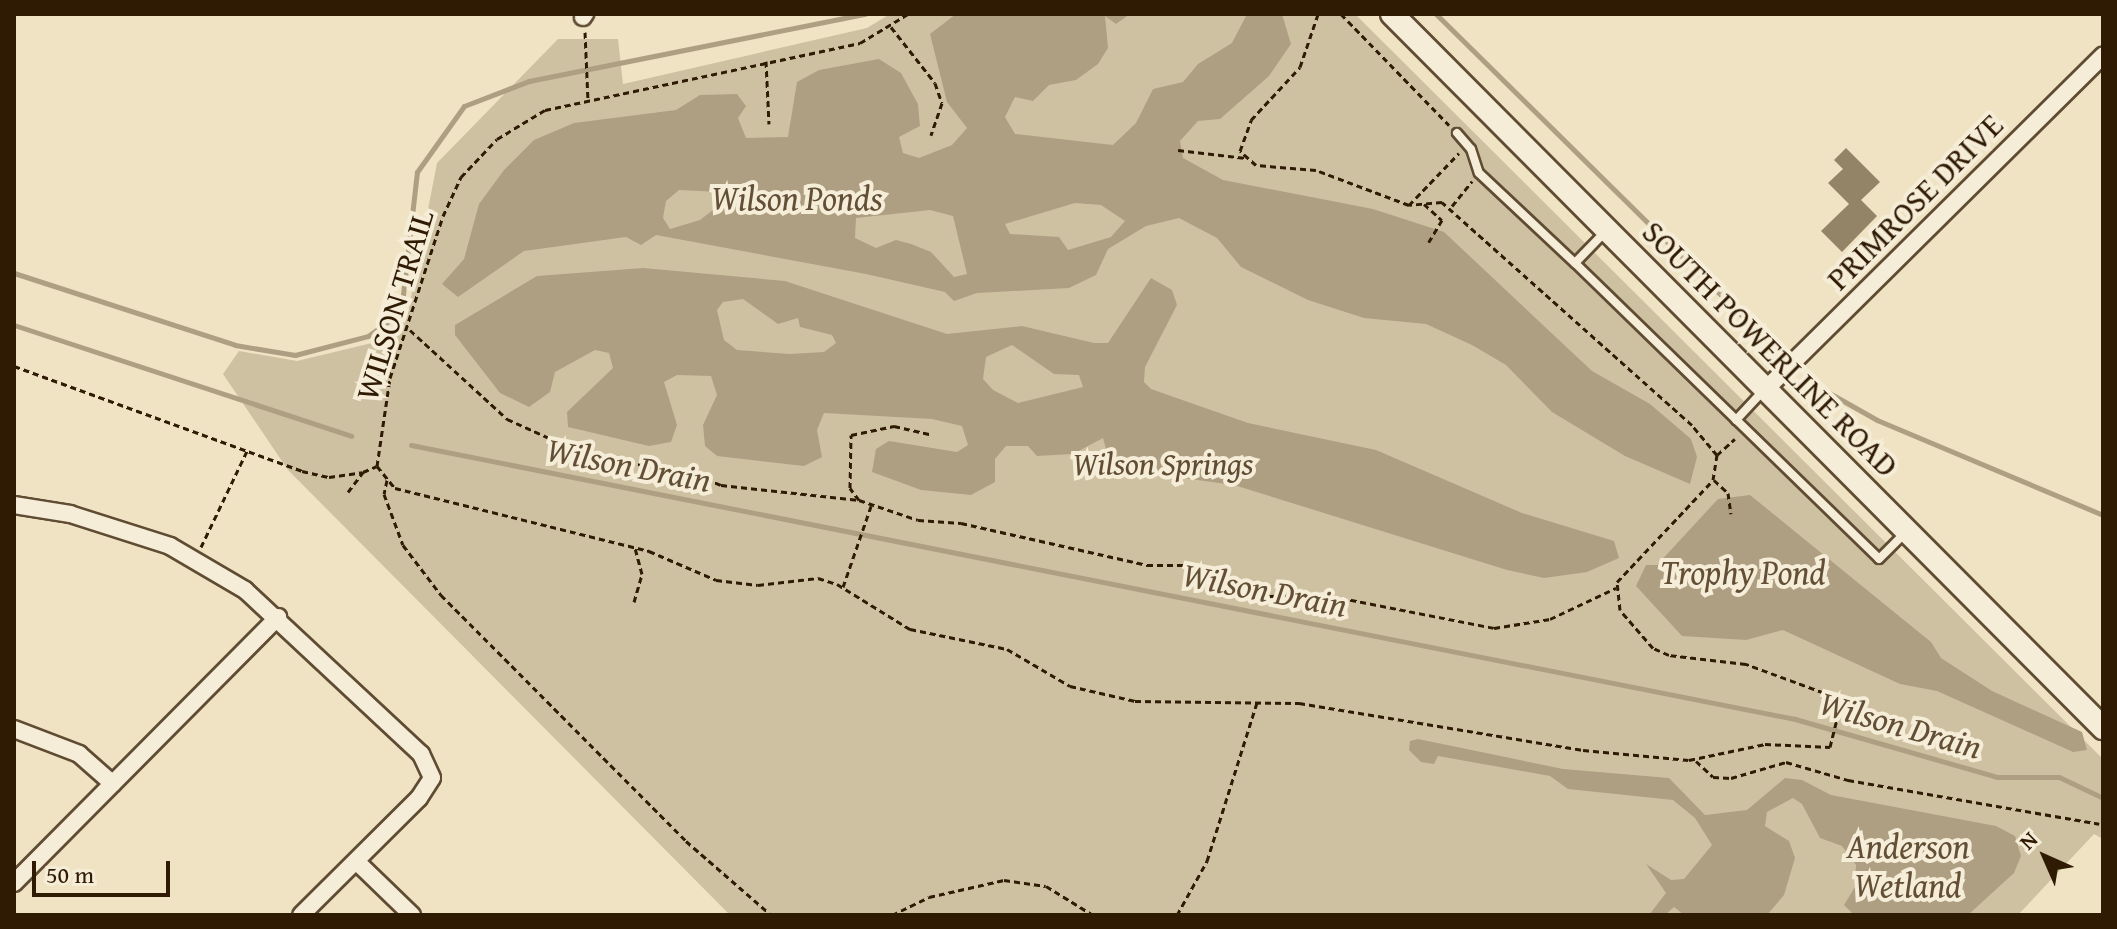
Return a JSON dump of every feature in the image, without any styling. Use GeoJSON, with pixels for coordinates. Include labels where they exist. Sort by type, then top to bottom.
{"type":"FeatureCollection","features":[{"type":"Feature","properties":{"kind":"street","name":"SOUTH POWERLINE ROAD"},"geometry":{"type":"LineString","coordinates":[[1392,14],[2103,728]]}},
{"type":"Feature","properties":{"kind":"street","name":"PRIMROSE DRIVE"},"geometry":{"type":"LineString","coordinates":[[1766,389],[2103,55]]}},
{"type":"Feature","properties":{"kind":"street"},"geometry":{"type":"LineString","coordinates":[[14,505],[70,514],[194,560],[278,617],[421,754],[432,778],[356,861],[301,915]]}},
{"type":"Feature","properties":{"kind":"street"},"geometry":{"type":"LineString","coordinates":[[14,883],[278,617]]}},
{"type":"Feature","properties":{"kind":"street"},"geometry":{"type":"LineString","coordinates":[[14,729],[79,754],[113,784]]}},
{"type":"Feature","properties":{"kind":"street"},"geometry":{"type":"LineString","coordinates":[[356,861],[412,915]]}},
{"type":"Feature","properties":{"kind":"lane"},"geometry":{"type":"LineString","coordinates":[[1457,133],[1471,149],[1479,173],[1879,559],[1906,531]]}},
{"type":"Feature","properties":{"kind":"lane"},"geometry":{"type":"LineString","coordinates":[[1575,263],[1607,230]]}},
{"type":"Feature","properties":{"kind":"lane"},"geometry":{"type":"LineString","coordinates":[[1736,420],[1766,389]]}},
{"type":"Feature","properties":{"kind":"path","name":"WILSON TRAIL"},"geometry":{"type":"LineString","coordinates":[[377,466],[390,378],[410,330],[443,216],[475,158],[523,121],[588,100],[860,43],[908,14]]}},
{"type":"Feature","properties":{"kind":"path"},"geometry":{"type":"LineString","coordinates":[[1246,158],[1240,151],[1243,131],[1300,67],[1318,14]]}},
{"type":"Feature","properties":{"kind":"path"},"geometry":{"type":"LineString","coordinates":[[1341,14],[1457,133],[1459,153],[1409,205]]}},
{"type":"Feature","properties":{"kind":"path"},"geometry":{"type":"LineString","coordinates":[[891,27],[935,83],[942,103],[931,135]]}},
{"type":"Feature","properties":{"kind":"path"},"geometry":{"type":"LineString","coordinates":[[587,44],[588,100]]}},
{"type":"Feature","properties":{"kind":"path"},"geometry":{"type":"LineString","coordinates":[[766,61],[769,124]]}},
{"type":"Feature","properties":{"kind":"path"},"geometry":{"type":"LineString","coordinates":[[1178,150],[1246,158],[1267,168],[1327,173],[1409,205],[1451,207],[1585,334],[1646,381],[1717,455]]}},
{"type":"Feature","properties":{"kind":"path"},"geometry":{"type":"LineString","coordinates":[[1451,207],[1479,173]]}},
{"type":"Feature","properties":{"kind":"path"},"geometry":{"type":"LineString","coordinates":[[1424,204],[1442,220],[1429,242]]}},
{"type":"Feature","properties":{"kind":"path"},"geometry":{"type":"LineString","coordinates":[[410,330],[507,419],[598,460],[678,468],[721,485],[859,500],[871,506],[1147,565],[1183,565],[1270,596],[1321,594],[1494,628],[1550,619],[1616,588],[1713,480],[1717,455],[1745,429]]}},
{"type":"Feature","properties":{"kind":"path"},"geometry":{"type":"LineString","coordinates":[[14,366],[329,477],[363,472],[377,466],[395,488],[635,547],[716,580],[758,585],[818,578],[843,587],[910,629],[1007,649],[1070,686],[1169,705],[1257,702],[1342,708],[1583,750],[1695,760],[1765,744],[1830,747],[1839,712],[1833,696],[1783,674],[1653,648],[1620,610],[1616,588]]}},
{"type":"Feature","properties":{"kind":"path"},"geometry":{"type":"LineString","coordinates":[[859,500],[850,488],[851,435],[894,426],[930,434]]}},
{"type":"Feature","properties":{"kind":"path"},"geometry":{"type":"LineString","coordinates":[[194,560],[248,449]]}},
{"type":"Feature","properties":{"kind":"path"},"geometry":{"type":"LineString","coordinates":[[348,492],[363,472]]}},
{"type":"Feature","properties":{"kind":"path"},"geometry":{"type":"LineString","coordinates":[[387,480],[384,494],[403,545],[441,595],[686,841],[771,915]]}},
{"type":"Feature","properties":{"kind":"path"},"geometry":{"type":"LineString","coordinates":[[1713,480],[1728,493],[1731,514]]}},
{"type":"Feature","properties":{"kind":"path"},"geometry":{"type":"LineString","coordinates":[[843,587],[860,524],[871,506]]}},
{"type":"Feature","properties":{"kind":"path"},"geometry":{"type":"LineString","coordinates":[[634,602],[642,574],[635,547]]}},
{"type":"Feature","properties":{"kind":"path"},"geometry":{"type":"LineString","coordinates":[[1177,915],[1207,861],[1257,702]]}},
{"type":"Feature","properties":{"kind":"path"},"geometry":{"type":"LineString","coordinates":[[1695,760],[1713,777],[1731,778],[1786,762],[1848,780],[2099,824]]}},
{"type":"Feature","properties":{"kind":"path"},"geometry":{"type":"LineString","coordinates":[[892,915],[929,897],[1004,880],[1046,886],[1093,915]]}},
{"type":"Feature","properties":{"kind":"green space","name":"Wilson Springs"},"geometry":{"type":"Polygon","coordinates":[[[890,14],[1355,14],[2103,759],[2103,839],[2094,834],[2018,915],[730,915],[288,470],[223,374],[239,351],[297,361],[372,343],[407,318],[437,163],[558,39],[618,39],[623,84],[867,28],[890,14]]]}},
{"type":"Feature","properties":{"kind":"water","name":"Wilson Ponds"},"geometry":{"type":"Polygon","coordinates":[[[956,14],[1130,14],[1116,24],[1105,16],[1108,48],[1098,64],[1076,80],[1049,85],[1033,101],[1015,97],[1005,117],[1015,134],[1113,145],[1136,123],[1153,89],[1183,82],[1198,64],[1232,43],[1247,14],[1282,14],[1291,44],[1269,76],[1220,119],[1198,121],[1180,141],[1183,158],[1223,180],[1373,209],[1444,232],[1592,371],[1650,404],[1691,439],[1697,457],[1690,484],[1625,456],[1552,412],[1506,365],[1472,345],[1426,324],[1364,318],[1308,300],[1241,267],[1217,238],[1179,218],[1146,226],[1108,249],[1096,275],[1069,288],[977,293],[954,301],[945,292],[866,274],[656,235],[641,245],[626,237],[524,251],[458,297],[442,284],[464,259],[479,204],[504,170],[534,140],[574,123],[676,110],[700,95],[737,94],[746,106],[738,118],[746,138],[788,137],[797,82],[819,70],[879,59],[901,73],[918,104],[920,126],[899,137],[903,153],[919,158],[952,145],[967,128],[947,102],[930,34],[956,14]],[[679,190],[666,201],[663,218],[670,229],[700,220],[727,199],[719,192],[679,190]],[[1075,203],[1005,224],[1010,234],[1059,237],[1068,250],[1111,237],[1125,221],[1101,205],[1075,203]],[[930,210],[856,218],[855,238],[876,248],[896,240],[911,244],[931,252],[954,277],[967,274],[953,216],[930,210]]]}},
{"type":"Feature","properties":{"kind":"water","name":"Wilson Ponds"},"geometry":{"type":"Polygon","coordinates":[[[643,268],[785,281],[947,334],[1022,326],[1094,343],[1108,343],[1151,278],[1172,290],[1177,305],[1145,367],[1144,382],[1151,389],[1248,423],[1376,450],[1522,513],[1614,541],[1619,558],[1587,572],[1544,578],[1507,570],[1234,485],[1111,468],[1103,438],[1073,454],[1037,456],[1028,446],[1006,446],[995,459],[995,482],[971,495],[921,490],[872,472],[876,449],[889,441],[957,452],[968,445],[962,426],[932,419],[824,413],[817,430],[822,457],[804,466],[717,456],[705,446],[703,425],[717,395],[711,376],[677,375],[664,382],[677,425],[671,442],[649,446],[568,427],[567,412],[613,368],[609,353],[595,350],[555,372],[550,392],[529,407],[500,393],[455,335],[455,325],[537,276],[643,268]],[[743,299],[723,302],[717,310],[724,340],[737,350],[790,354],[824,352],[836,343],[832,335],[800,327],[798,318],[778,324],[743,299]],[[1012,345],[986,357],[983,379],[993,390],[1018,403],[1083,387],[1079,375],[1054,374],[1012,345]]]}},
{"type":"Feature","properties":{"kind":"water","name":"Trophy Pond"},"geometry":{"type":"Polygon","coordinates":[[[1750,495],[1931,642],[1941,658],[1992,691],[2082,732],[2087,750],[2073,752],[1937,691],[1900,684],[1783,630],[1746,640],[1682,636],[1636,586],[1646,565],[1657,565],[1718,499],[1750,495]]]}},
{"type":"Feature","properties":{"kind":"water","name":"Anderson Wetland"},"geometry":{"type":"Polygon","coordinates":[[[1418,739],[1563,769],[1669,778],[1705,815],[1747,810],[1785,778],[1802,780],[1831,795],[1996,826],[2015,836],[2021,856],[2014,873],[1968,915],[1854,915],[1844,905],[1855,887],[1856,865],[1842,846],[1820,838],[1802,804],[1793,798],[1767,812],[1765,826],[1789,841],[1795,858],[1784,895],[1767,915],[1684,915],[1674,907],[1665,915],[1649,915],[1666,893],[1646,864],[1671,880],[1684,879],[1712,845],[1695,818],[1673,800],[1568,789],[1550,776],[1438,756],[1434,764],[1421,762],[1409,750],[1410,741],[1418,739]]]}},
{"type":"Feature","properties":{"kind":"building"},"geometry":{"type":"Polygon","coordinates":[[[1846,148],[1880,182],[1861,200],[1877,216],[1842,252],[1821,231],[1849,204],[1828,183],[1843,169],[1834,160],[1846,148]]]}},
{"type":"Feature","properties":{"kind":"waterway"},"geometry":{"type":"LineString","coordinates":[[14,273],[235,345],[295,355],[368,336],[401,312],[417,172],[464,106],[529,81],[865,14]]}},
{"type":"Feature","properties":{"kind":"waterway"},"geometry":{"type":"LineString","coordinates":[[1436,14],[1769,342]]}},
{"type":"Feature","properties":{"kind":"waterway","name":"Wilson Drain"},"geometry":{"type":"LineString","coordinates":[[14,325],[351,436]]}},
{"type":"Feature","properties":{"kind":"waterway"},"geometry":{"type":"LineString","coordinates":[[1824,390],[1877,420],[2103,515]]}},
{"type":"Feature","properties":{"kind":"waterway","name":"Wilson Drain"},"geometry":{"type":"LineString","coordinates":[[411,445],[1795,719],[1997,777],[2059,777],[2103,798]]}}]}
